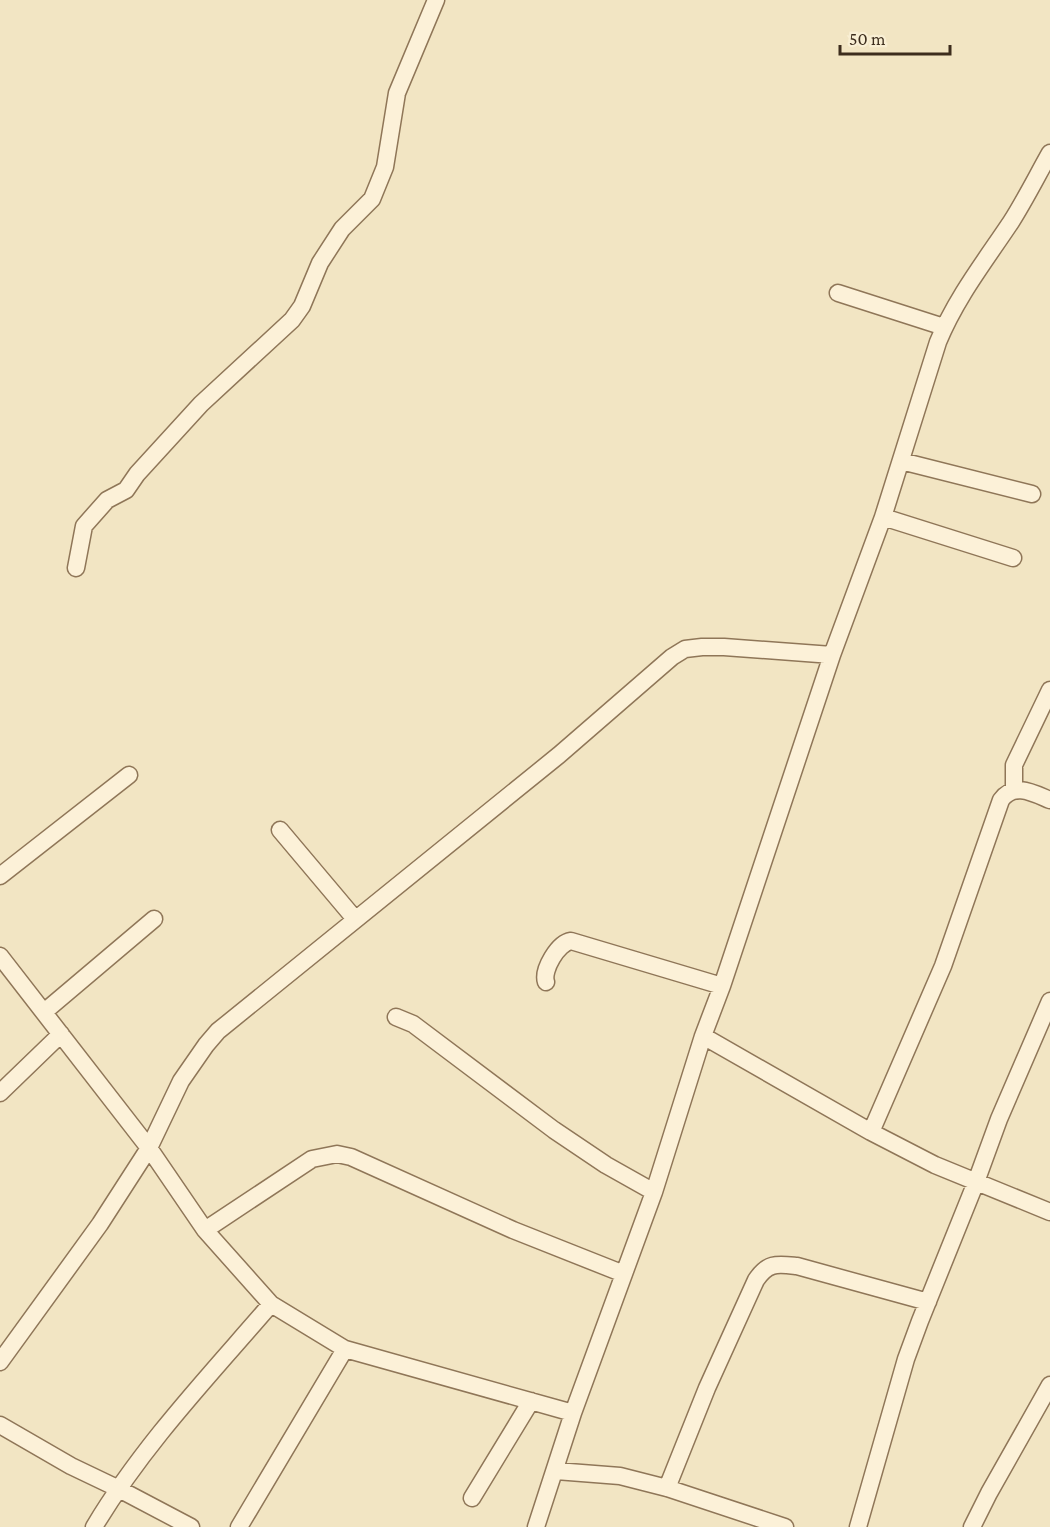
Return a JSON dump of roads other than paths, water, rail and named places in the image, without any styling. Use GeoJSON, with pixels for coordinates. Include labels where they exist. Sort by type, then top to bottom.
{"type":"FeatureCollection","features":[{"type":"Feature","properties":{"kind":"street"},"geometry":{"type":"LineString","coordinates":[[76,568],[84,526],[107,500],[126,490],[137,474],[201,404],[292,320],[302,306],[320,263],[342,229],[372,199],[385,167],[397,93],[436,0]]}},
{"type":"Feature","properties":{"kind":"street"},"geometry":{"type":"LineString","coordinates":[[536,1527],[556,1472],[573,1413],[654,1192],[703,1036],[722,986],[832,655],[883,517],[944,327],[976,270],[1012,220],[1050,153]]}},
{"type":"Feature","properties":{"kind":"street"},"geometry":{"type":"LineString","coordinates":[[838,293],[944,327]]}},
{"type":"Feature","properties":{"kind":"street"},"geometry":{"type":"LineString","coordinates":[[901,460],[1032,494]]}},
{"type":"Feature","properties":{"kind":"street"},"geometry":{"type":"LineString","coordinates":[[883,517],[1013,558]]}},
{"type":"Feature","properties":{"kind":"street"},"geometry":{"type":"LineString","coordinates":[[0,1362],[100,1224],[149,1148],[181,1081],[218,1031],[559,755],[656,669],[685,650],[724,647],[832,655]]}},
{"type":"Feature","properties":{"kind":"street"},"geometry":{"type":"LineString","coordinates":[[1014,790],[1014,765],[1050,690]]}},
{"type":"Feature","properties":{"kind":"street"},"geometry":{"type":"LineString","coordinates":[[0,876],[129,776]]}},
{"type":"Feature","properties":{"kind":"street"},"geometry":{"type":"LineString","coordinates":[[871,1132],[943,966],[1001,800],[1005,794],[1024,789],[1050,800]]}},
{"type":"Feature","properties":{"kind":"street"},"geometry":{"type":"LineString","coordinates":[[280,830],[355,920]]}},
{"type":"Feature","properties":{"kind":"street"},"geometry":{"type":"LineString","coordinates":[[44,1012],[153,919]]}},
{"type":"Feature","properties":{"kind":"street"},"geometry":{"type":"LineString","coordinates":[[546,982],[544,974],[546,968],[562,946],[571,941],[722,986]]}},
{"type":"Feature","properties":{"kind":"street"},"geometry":{"type":"LineString","coordinates":[[0,956],[149,1148],[205,1230],[271,1304],[345,1349],[573,1413]]}},
{"type":"Feature","properties":{"kind":"street"},"geometry":{"type":"LineString","coordinates":[[858,1527],[906,1359],[999,1119],[1050,1001]]}},
{"type":"Feature","properties":{"kind":"street"},"geometry":{"type":"LineString","coordinates":[[396,1017],[413,1024],[606,1166],[654,1192]]}},
{"type":"Feature","properties":{"kind":"street"},"geometry":{"type":"LineString","coordinates":[[0,1093],[62,1034]]}},
{"type":"Feature","properties":{"kind":"street"},"geometry":{"type":"LineString","coordinates":[[703,1036],[935,1166],[1050,1212]]}},
{"type":"Feature","properties":{"kind":"street"},"geometry":{"type":"LineString","coordinates":[[205,1230],[312,1160],[337,1154],[351,1157],[513,1230],[624,1274]]}},
{"type":"Feature","properties":{"kind":"street"},"geometry":{"type":"LineString","coordinates":[[667,1488],[707,1388],[763,1269],[771,1266],[797,1266],[928,1302]]}},
{"type":"Feature","properties":{"kind":"street"},"geometry":{"type":"LineString","coordinates":[[94,1527],[117,1488],[157,1436],[271,1304]]}},
{"type":"Feature","properties":{"kind":"street"},"geometry":{"type":"LineString","coordinates":[[239,1527],[345,1349]]}},
{"type":"Feature","properties":{"kind":"street"},"geometry":{"type":"LineString","coordinates":[[972,1527],[1050,1384]]}},
{"type":"Feature","properties":{"kind":"street"},"geometry":{"type":"LineString","coordinates":[[472,1498],[531,1401]]}},
{"type":"Feature","properties":{"kind":"street"},"geometry":{"type":"LineString","coordinates":[[0,1425],[71,1466],[191,1527]]}},
{"type":"Feature","properties":{"kind":"street"},"geometry":{"type":"LineString","coordinates":[[556,1472],[620,1476],[667,1488],[785,1527]]}}]}
